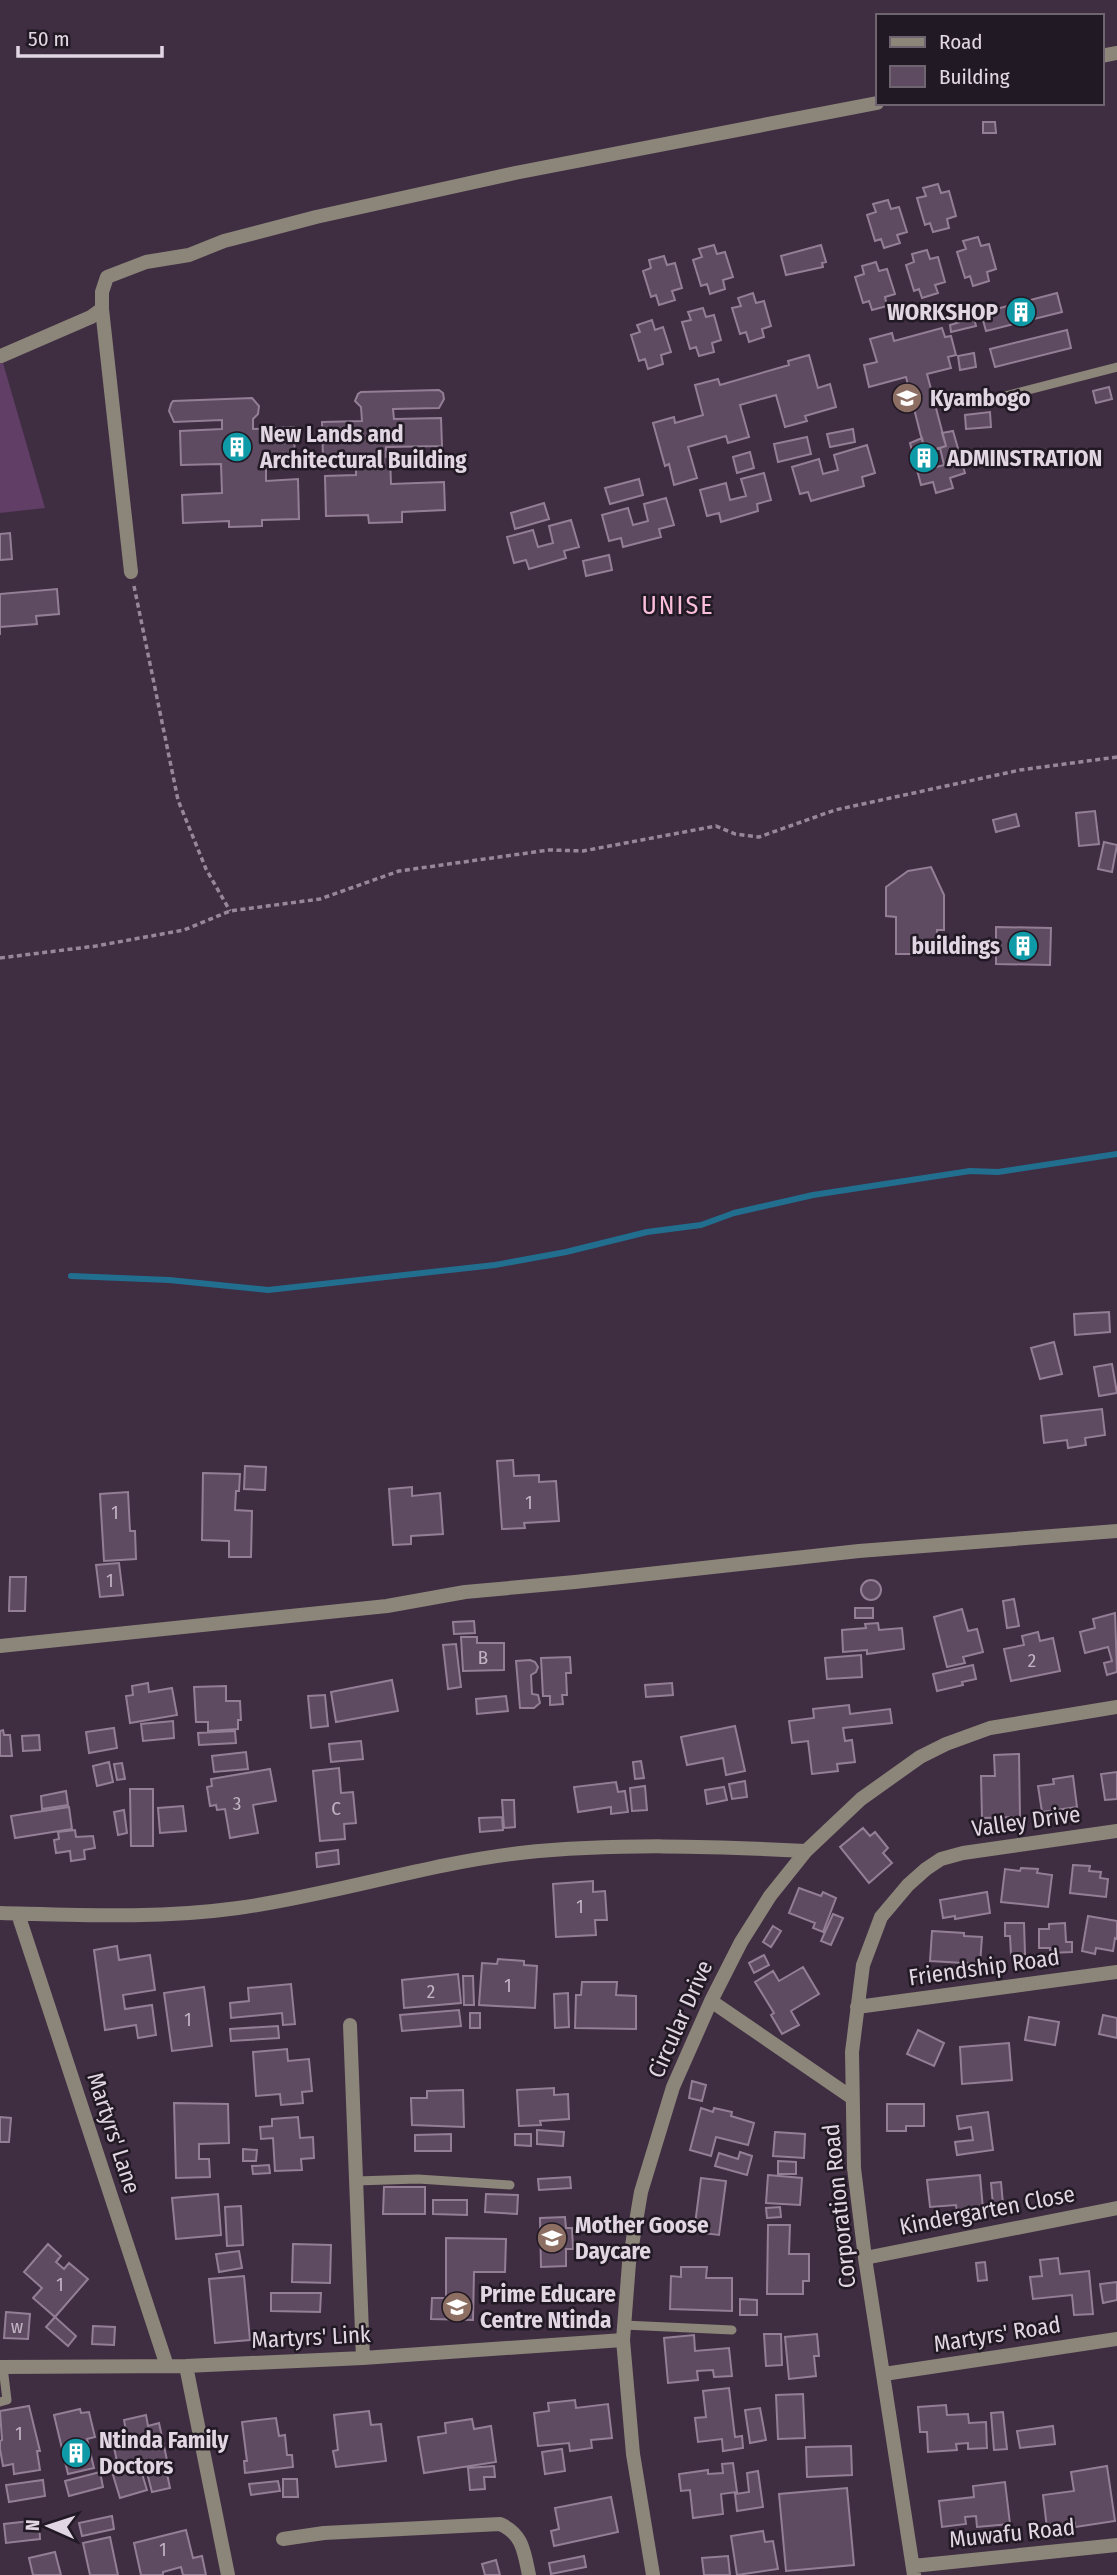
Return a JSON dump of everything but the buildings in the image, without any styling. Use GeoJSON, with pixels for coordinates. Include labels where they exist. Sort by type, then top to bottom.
{"type":"FeatureCollection","features":[{"type":"Feature","properties":{"kind":"street"},"geometry":{"type":"LineString","coordinates":[[131,572],[102,309],[102,292],[107,277],[146,262],[189,255],[223,241],[316,217],[502,176],[876,103]]}},
{"type":"Feature","properties":{"kind":"street"},"geometry":{"type":"LineString","coordinates":[[1,356],[91,317],[102,309]]}},
{"type":"Feature","properties":{"kind":"street"},"geometry":{"type":"LineString","coordinates":[[0,1646],[387,1606],[464,1592],[859,1551],[1117,1531]]}},
{"type":"Feature","properties":{"kind":"street","name":"Circular Drive"},"geometry":{"type":"LineString","coordinates":[[653,2575],[633,2455],[624,2332],[629,2263],[641,2192],[673,2087],[711,2001],[741,1942],[769,1896],[806,1852],[861,1799],[920,1757],[990,1728],[1117,1707]]}},
{"type":"Feature","properties":{"kind":"street","name":"Valley Drive"},"geometry":{"type":"LineString","coordinates":[[941,1859],[963,1853],[1117,1831]]}},
{"type":"Feature","properties":{"kind":"street"},"geometry":{"type":"LineString","coordinates":[[0,1913],[119,1916],[238,1908],[376,1882],[463,1862],[520,1853],[598,1847],[728,1847],[806,1852]]}},
{"type":"Feature","properties":{"kind":"street","name":"Corporation Road"},"geometry":{"type":"LineString","coordinates":[[913,2571],[853,2168],[851,2096],[857,2007],[863,1965],[881,1917],[908,1885],[941,1859]]}},
{"type":"Feature","properties":{"kind":"street","name":"Martyrs' Lane"},"geometry":{"type":"LineString","coordinates":[[18,1914],[167,2366]]}},
{"type":"Feature","properties":{"kind":"street","name":"Friendship Road"},"geometry":{"type":"LineString","coordinates":[[857,2007],[1117,1972]]}},
{"type":"Feature","properties":{"kind":"street"},"geometry":{"type":"LineString","coordinates":[[711,2001],[851,2096]]}},
{"type":"Feature","properties":{"kind":"street"},"geometry":{"type":"LineString","coordinates":[[351,2025],[363,2358]]}},
{"type":"Feature","properties":{"kind":"street","name":"Kindergarten Close"},"geometry":{"type":"LineString","coordinates":[[865,2258],[1117,2208]]}},
{"type":"Feature","properties":{"kind":"street","name":"Martyrs' Link"},"geometry":{"type":"LineString","coordinates":[[1,2367],[186,2366],[363,2358],[624,2332]]}},
{"type":"Feature","properties":{"kind":"street","name":"Martyrs' Road"},"geometry":{"type":"LineString","coordinates":[[884,2374],[1117,2339]]}},
{"type":"Feature","properties":{"kind":"street"},"geometry":{"type":"LineString","coordinates":[[186,2366],[228,2575]]}},
{"type":"Feature","properties":{"kind":"street"},"geometry":{"type":"LineString","coordinates":[[283,2539],[324,2533],[500,2524],[513,2530],[521,2540],[529,2575]]}},
{"type":"Feature","properties":{"kind":"street","name":"Muwafu Road"},"geometry":{"type":"LineString","coordinates":[[913,2571],[1117,2544]]}},
{"type":"Feature","properties":{"kind":"lane"},"geometry":{"type":"LineString","coordinates":[[974,404],[1117,367]]}},
{"type":"Feature","properties":{"kind":"lane"},"geometry":{"type":"LineString","coordinates":[[356,2181],[418,2179],[510,2185]]}},
{"type":"Feature","properties":{"kind":"lane"},"geometry":{"type":"LineString","coordinates":[[624,2332],[733,2330]]}},
{"type":"Feature","properties":{"kind":"lane"},"geometry":{"type":"LineString","coordinates":[[0,2402],[7,2400],[1,2367]]}},
{"type":"Feature","properties":{"kind":"path"},"geometry":{"type":"LineString","coordinates":[[131,572],[178,800],[206,869],[230,911]]}},
{"type":"Feature","properties":{"kind":"path"},"geometry":{"type":"LineString","coordinates":[[0,958],[96,946],[184,930],[230,911],[320,899],[399,871],[549,850],[583,851],[716,826],[735,834],[759,837],[835,810],[1020,770],[1117,757]]}},
{"type":"Feature","properties":{"kind":"shaded area"},"geometry":{"type":"Polygon","coordinates":[[[0,354],[1,356],[45,508],[0,513],[0,354]]]}},
{"type":"Feature","properties":{"kind":"waterway"},"geometry":{"type":"LineString","coordinates":[[71,1276],[169,1280],[268,1290],[495,1265],[566,1252],[647,1232],[701,1225],[734,1213],[813,1195],[970,1171],[998,1172],[1117,1154]]}},
{"type":"Feature","properties":{"kind":"place","name":"WORKSHOP"},"geometry":{"type":"Point","coordinates":[1021,312]}},
{"type":"Feature","properties":{"kind":"place","name":"Kyambogo"},"geometry":{"type":"Point","coordinates":[907,398]}},
{"type":"Feature","properties":{"kind":"place","name":"New Lands and Architectural Building"},"geometry":{"type":"Point","coordinates":[237,447]}},
{"type":"Feature","properties":{"kind":"place","name":"ADMINSTRATION"},"geometry":{"type":"Point","coordinates":[924,458]}},
{"type":"Feature","properties":{"kind":"place","name":"buildings"},"geometry":{"type":"Point","coordinates":[1023,946]}},
{"type":"Feature","properties":{"kind":"place","name":"Mother Goose Daycare"},"geometry":{"type":"Point","coordinates":[552,2238]}},
{"type":"Feature","properties":{"kind":"place","name":"Prime Educare Centre Ntinda"},"geometry":{"type":"Point","coordinates":[457,2307]}},
{"type":"Feature","properties":{"kind":"place","name":"Ntinda Family Doctors"},"geometry":{"type":"Point","coordinates":[76,2453]}},
{"type":"Feature","properties":{"kind":"district","name":"UNISE"},"geometry":{"type":"Point","coordinates":[678,605]}}]}
